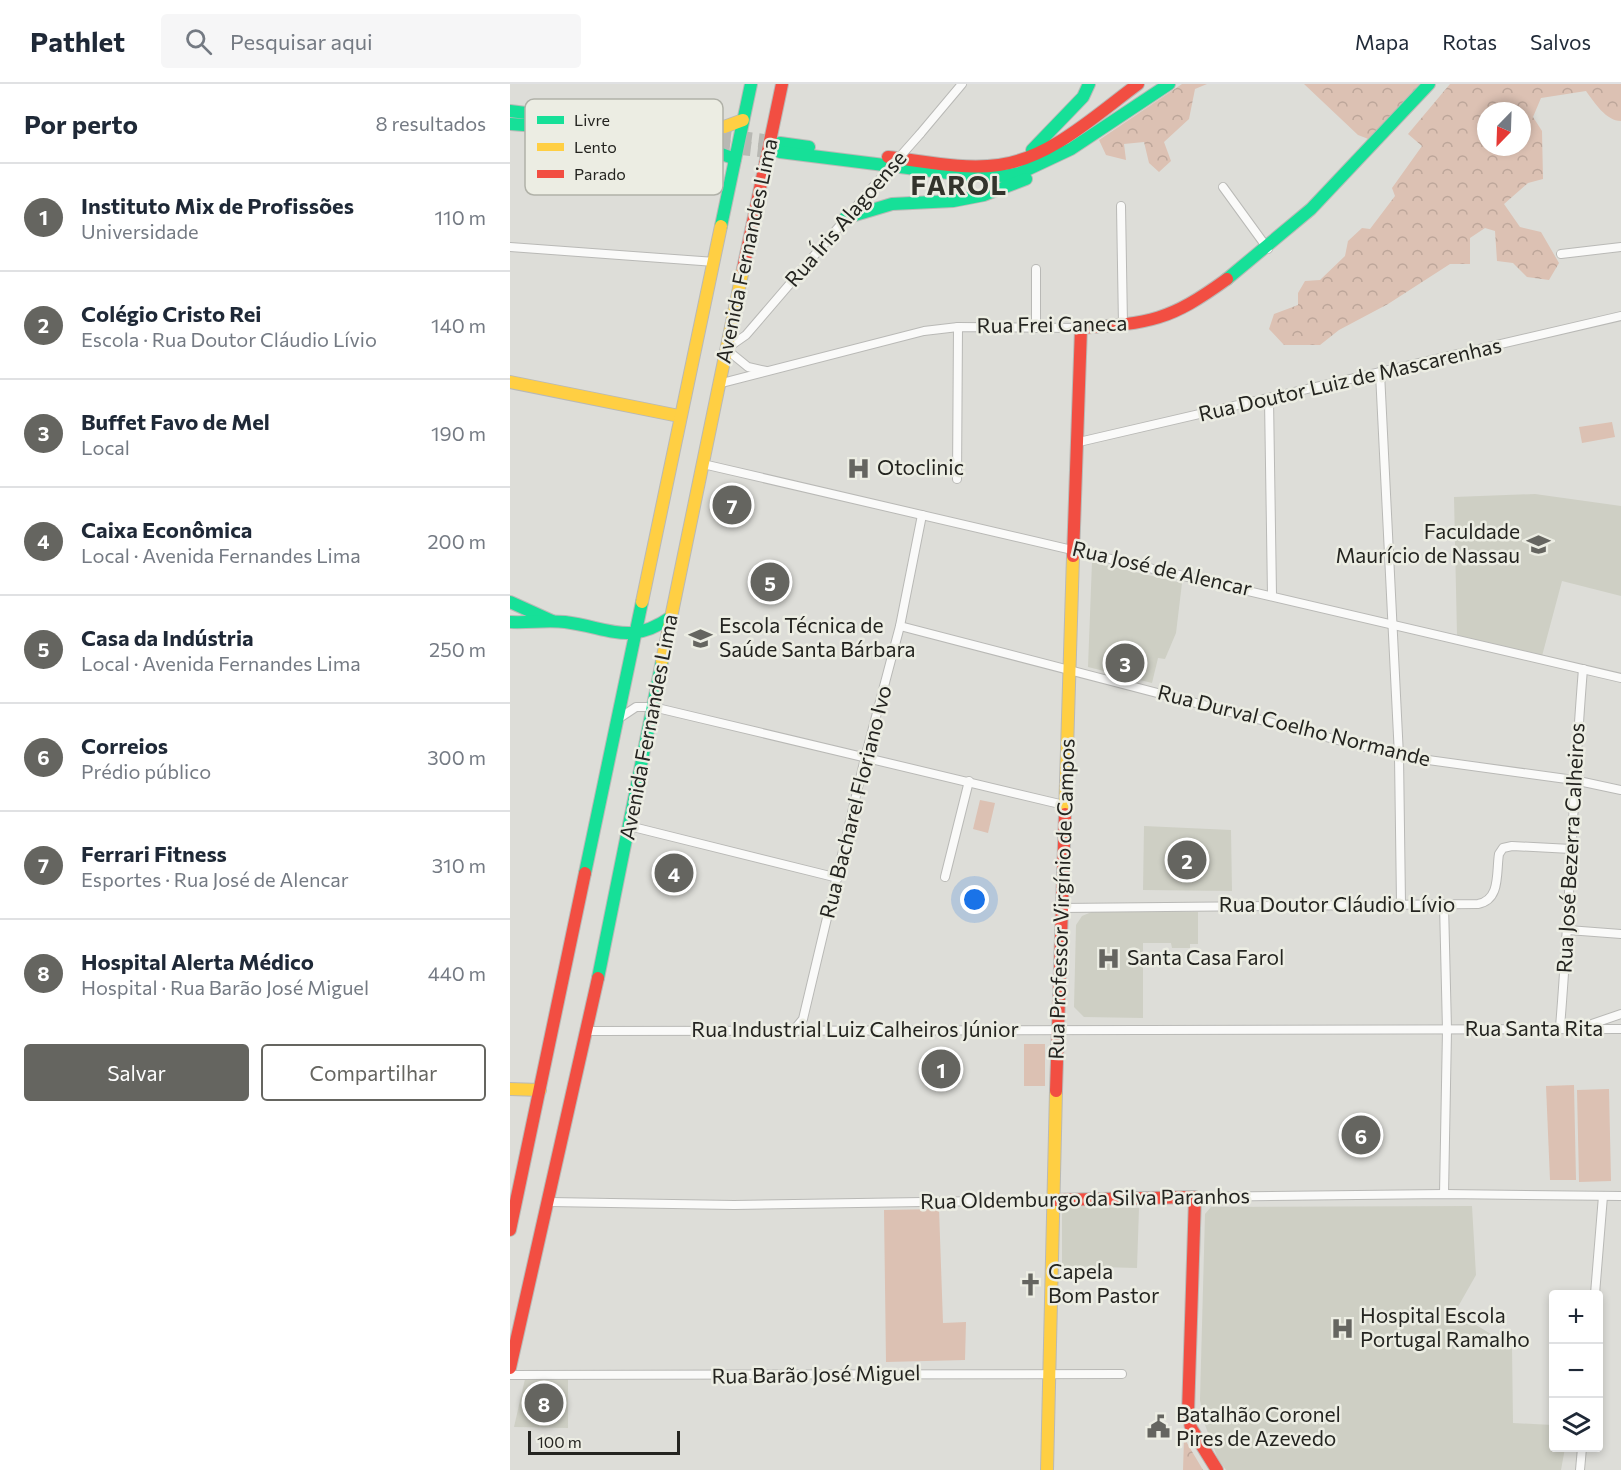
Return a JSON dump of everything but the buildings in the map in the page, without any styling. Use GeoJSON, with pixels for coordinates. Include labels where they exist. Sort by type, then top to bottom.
{"type":"FeatureCollection","features":[{"type":"Feature","properties":{"kind":"main road","name":"Avenida Fernandes Lima"},"geometry":{"type":"LineString","coordinates":[[510,1230],[513,1200],[540,1090],[751,84]]}},
{"type":"Feature","properties":{"kind":"main road","name":"Avenida Fernandes Lima"},"geometry":{"type":"LineString","coordinates":[[510,1368],[587,1032],[670,617],[782,84]]}},
{"type":"Feature","properties":{"kind":"main road"},"geometry":{"type":"LineString","coordinates":[[1024,160],[1083,97],[1089,84]]}},
{"type":"Feature","properties":{"kind":"main road"},"geometry":{"type":"LineString","coordinates":[[1071,149],[1020,173],[986,177],[780,148],[1001,165],[1024,160],[1138,84]]}},
{"type":"Feature","properties":{"kind":"main road"},"geometry":{"type":"LineString","coordinates":[[845,218],[883,206],[953,201],[984,195],[1030,177],[1170,84]]}},
{"type":"Feature","properties":{"kind":"main road","name":"Rua Frei Caneca"},"geometry":{"type":"LineString","coordinates":[[1081,328],[1153,321],[1176,312],[1203,297],[1268,249],[1365,157],[1429,84]]}},
{"type":"Feature","properties":{"kind":"main road"},"geometry":{"type":"LineString","coordinates":[[510,111],[525,116]]}},
{"type":"Feature","properties":{"kind":"main road"},"geometry":{"type":"LineString","coordinates":[[723,127],[743,120]]}},
{"type":"Feature","properties":{"kind":"main road"},"geometry":{"type":"LineString","coordinates":[[510,124],[525,122]]}},
{"type":"Feature","properties":{"kind":"main road"},"geometry":{"type":"LineString","coordinates":[[723,155],[735,159]]}},
{"type":"Feature","properties":{"kind":"main road"},"geometry":{"type":"LineString","coordinates":[[873,187],[873,198],[883,206]]}},
{"type":"Feature","properties":{"kind":"main road","name":"Rua Professor Virgínio de Campos"},"geometry":{"type":"LineString","coordinates":[[1047,1470],[1057,1029],[1071,671],[1072,548],[1079,442],[1081,328]]}},
{"type":"Feature","properties":{"kind":"main road"},"geometry":{"type":"LineString","coordinates":[[510,382],[680,416]]}},
{"type":"Feature","properties":{"kind":"main road"},"geometry":{"type":"LineString","coordinates":[[510,602],[552,621]]}},
{"type":"Feature","properties":{"kind":"main road"},"geometry":{"type":"LineString","coordinates":[[510,622],[552,621],[634,636],[652,631],[670,617]]}},
{"type":"Feature","properties":{"kind":"main road"},"geometry":{"type":"LineString","coordinates":[[510,1089],[540,1090]]}},
{"type":"Feature","properties":{"kind":"main road"},"geometry":{"type":"LineString","coordinates":[[1195,1197],[1188,1413],[1191,1428],[1217,1470]]}},
{"type":"Feature","properties":{"kind":"main road","name":"Rua Oldemburgo da Silva Paranhos"},"geometry":{"type":"LineString","coordinates":[[1052,1200],[1195,1197]]}},
{"type":"Feature","properties":{"kind":"street","name":"Rua Íris Alagoense"},"geometry":{"type":"LineString","coordinates":[[726,349],[746,335],[962,84]]}},
{"type":"Feature","properties":{"kind":"street"},"geometry":{"type":"LineString","coordinates":[[1223,187],[1268,249]]}},
{"type":"Feature","properties":{"kind":"street"},"geometry":{"type":"LineString","coordinates":[[1120,206],[1123,325]]}},
{"type":"Feature","properties":{"kind":"street"},"geometry":{"type":"LineString","coordinates":[[510,247],[715,262]]}},
{"type":"Feature","properties":{"kind":"street"},"geometry":{"type":"LineString","coordinates":[[1561,254],[1621,247]]}},
{"type":"Feature","properties":{"kind":"street"},"geometry":{"type":"LineString","coordinates":[[1036,269],[1036,328]]}},
{"type":"Feature","properties":{"kind":"street","name":"Rua Doutor Luiz de Mascarenhas"},"geometry":{"type":"LineString","coordinates":[[1079,442],[1621,316]]}},
{"type":"Feature","properties":{"kind":"street"},"geometry":{"type":"LineString","coordinates":[[957,479],[958,327]]}},
{"type":"Feature","properties":{"kind":"street","name":"Rua Frei Caneca"},"geometry":{"type":"LineString","coordinates":[[718,384],[924,331],[958,327],[1081,328]]}},
{"type":"Feature","properties":{"kind":"street"},"geometry":{"type":"LineString","coordinates":[[726,349],[748,367],[770,371]]}},
{"type":"Feature","properties":{"kind":"street"},"geometry":{"type":"LineString","coordinates":[[1380,373],[1387,557],[1399,756],[1401,903]]}},
{"type":"Feature","properties":{"kind":"street"},"geometry":{"type":"LineString","coordinates":[[1269,399],[1272,595]]}},
{"type":"Feature","properties":{"kind":"street","name":"Rua José de Alencar"},"geometry":{"type":"LineString","coordinates":[[703,464],[1272,595],[1393,627],[1483,644],[1621,678]]}},
{"type":"Feature","properties":{"kind":"street","name":"Rua Bacharel Floriano Ivo"},"geometry":{"type":"LineString","coordinates":[[793,1031],[804,1019],[865,758],[900,626],[922,515]]}},
{"type":"Feature","properties":{"kind":"street","name":"Rua Durval Coelho Normande"},"geometry":{"type":"LineString","coordinates":[[900,626],[1399,756],[1574,780],[1621,790]]}},
{"type":"Feature","properties":{"kind":"street","name":"Rua José Bezerra Calheiros"},"geometry":{"type":"LineString","coordinates":[[1560,1027],[1568,930],[1574,780],[1583,669]]}},
{"type":"Feature","properties":{"kind":"street"},"geometry":{"type":"LineString","coordinates":[[617,720],[636,706],[653,707],[1064,805]]}},
{"type":"Feature","properties":{"kind":"street"},"geometry":{"type":"LineString","coordinates":[[945,877],[969,781]]}},
{"type":"Feature","properties":{"kind":"street"},"geometry":{"type":"LineString","coordinates":[[629,826],[838,878]]}},
{"type":"Feature","properties":{"kind":"street","name":"Rua Doutor Cláudio Lívio"},"geometry":{"type":"LineString","coordinates":[[1061,908],[1478,904],[1491,898],[1499,854],[1503,848],[1512,846],[1571,849]]}},
{"type":"Feature","properties":{"kind":"street"},"geometry":{"type":"LineString","coordinates":[[1444,904],[1447,1030],[1444,1194]]}},
{"type":"Feature","properties":{"kind":"street"},"geometry":{"type":"LineString","coordinates":[[1568,930],[1621,934]]}},
{"type":"Feature","properties":{"kind":"street"},"geometry":{"type":"LineString","coordinates":[[1580,1028],[1621,1014]]}},
{"type":"Feature","properties":{"kind":"street"},"geometry":{"type":"LineString","coordinates":[[804,1019],[815,1031]]}},
{"type":"Feature","properties":{"kind":"street","name":"Rua Santa Rita"},"geometry":{"type":"LineString","coordinates":[[1447,1030],[1560,1027],[1621,1029]]}},
{"type":"Feature","properties":{"kind":"street","name":"Rua Industrial Luiz Calheiros Júnior"},"geometry":{"type":"LineString","coordinates":[[587,1032],[1057,1029],[1447,1030]]}},
{"type":"Feature","properties":{"kind":"street","name":"Rua Oldemburgo da Silva Paranhos"},"geometry":{"type":"LineString","coordinates":[[1195,1197],[1444,1194],[1621,1196]]}},
{"type":"Feature","properties":{"kind":"street"},"geometry":{"type":"LineString","coordinates":[[1595,1290],[1603,1196]]}},
{"type":"Feature","properties":{"kind":"street","name":"Rua Oldemburgo da Silva Paranhos"},"geometry":{"type":"LineString","coordinates":[[549,1202],[734,1204],[1052,1200]]}},
{"type":"Feature","properties":{"kind":"street","name":"Rua Barão José Miguel"},"geometry":{"type":"LineString","coordinates":[[510,1375],[616,1377],[1049,1372],[1122,1374]]}},
{"type":"Feature","properties":{"kind":"street"},"geometry":{"type":"LineString","coordinates":[[1580,1470],[1582,1452]]}},
{"type":"Feature","properties":{"kind":"shaded area","name":"Faculdade Maurício de Nassau"},"geometry":{"type":"Polygon","coordinates":[[[1535,494],[1621,506],[1621,596],[1562,581],[1542,656],[1457,635],[1454,497],[1535,494]]]}},
{"type":"Feature","properties":{"kind":"shaded area"},"geometry":{"type":"Polygon","coordinates":[[[1092,562],[1182,583],[1176,633],[1165,659],[1158,658],[1152,683],[1088,667],[1092,562]]]}},
{"type":"Feature","properties":{"kind":"shaded area"},"geometry":{"type":"Polygon","coordinates":[[[1144,826],[1231,830],[1232,891],[1143,890],[1144,826]]]}},
{"type":"Feature","properties":{"kind":"shaded area","name":"Santa Casa Farol"},"geometry":{"type":"Polygon","coordinates":[[[1094,911],[1198,912],[1198,944],[1190,944],[1190,948],[1172,948],[1171,943],[1143,943],[1143,1018],[1084,1017],[1074,1007],[1076,925],[1082,916],[1094,911]]]}},
{"type":"Feature","properties":{"kind":"shaded area","name":"Hospital Escola Portugal Ramalho"},"geometry":{"type":"Polygon","coordinates":[[[1472,1206],[1476,1275],[1455,1312],[1512,1347],[1513,1423],[1549,1425],[1549,1452],[1564,1452],[1561,1470],[1226,1470],[1218,1459],[1205,1425],[1200,1400],[1205,1214],[1211,1207],[1472,1206]]]}},
{"type":"Feature","properties":{"kind":"shaded area"},"geometry":{"type":"Polygon","coordinates":[[[1062,1207],[1139,1208],[1137,1268],[1062,1266],[1062,1207]]]}},
{"type":"Feature","properties":{"kind":"shaded area"},"geometry":{"type":"Polygon","coordinates":[[[525,1379],[568,1379],[568,1428],[514,1427],[525,1379]]]}},
{"type":"Feature","properties":{"kind":"green space"},"geometry":{"type":"Polygon","coordinates":[[[1182,84],[1207,84],[1195,89],[1189,119],[1164,142],[1171,161],[1159,172],[1149,163],[1144,142],[1124,144],[1126,160],[1106,155],[1099,140],[1182,84]]]}},
{"type":"Feature","properties":{"kind":"green space"},"geometry":{"type":"Polygon","coordinates":[[[1304,84],[1420,84],[1371,140],[1358,135],[1304,84]]]}},
{"type":"Feature","properties":{"kind":"green space"},"geometry":{"type":"Polygon","coordinates":[[[1450,84],[1621,84],[1621,121],[1605,114],[1586,91],[1541,98],[1533,117],[1542,131],[1543,179],[1528,183],[1504,204],[1520,227],[1541,232],[1559,263],[1549,280],[1527,277],[1513,263],[1497,261],[1495,231],[1485,228],[1470,238],[1470,264],[1450,264],[1388,304],[1339,330],[1320,345],[1284,345],[1269,329],[1274,314],[1298,305],[1298,293],[1305,281],[1320,280],[1345,256],[1348,241],[1362,228],[1370,229],[1395,196],[1392,188],[1422,146],[1408,134],[1450,84]]]}},
{"type":"Feature","properties":{"kind":"green space"},"geometry":{"type":"Polygon","coordinates":[[[1612,422],[1615,437],[1582,443],[1579,427],[1612,422]]]}},
{"type":"Feature","properties":{"kind":"green space"},"geometry":{"type":"Polygon","coordinates":[[[980,800],[995,803],[988,833],[973,829],[980,800]]]}},
{"type":"Feature","properties":{"kind":"green space"},"geometry":{"type":"Polygon","coordinates":[[[1024,1044],[1045,1044],[1045,1086],[1024,1086],[1024,1044]]]}},
{"type":"Feature","properties":{"kind":"green space"},"geometry":{"type":"Polygon","coordinates":[[[1574,1085],[1576,1180],[1550,1180],[1546,1086],[1574,1085]]]}},
{"type":"Feature","properties":{"kind":"green space"},"geometry":{"type":"Polygon","coordinates":[[[1609,1089],[1611,1181],[1579,1182],[1577,1090],[1609,1089]]]}},
{"type":"Feature","properties":{"kind":"green space"},"geometry":{"type":"Polygon","coordinates":[[[939,1209],[943,1323],[966,1322],[965,1360],[886,1362],[884,1210],[939,1209]]]}},
{"type":"Feature","properties":{"kind":"green space"},"geometry":{"type":"Polygon","coordinates":[[[1184,1438],[1203,1470],[1183,1470],[1184,1438]]]}},
{"type":"Feature","properties":{"kind":"tunnel"},"geometry":{"type":"LineString","coordinates":[[723,136],[780,143]]}},
{"type":"Feature","properties":{"kind":"tunnel"},"geometry":{"type":"LineString","coordinates":[[723,146],[776,152]]}},
{"type":"Feature","properties":{"kind":"traffic: fast"},"geometry":{"type":"LineString","coordinates":[[721,226],[751,84]]}},
{"type":"Feature","properties":{"kind":"traffic: fast"},"geometry":{"type":"LineString","coordinates":[[1032,150],[1083,97],[1089,84]]}},
{"type":"Feature","properties":{"kind":"traffic: fast"},"geometry":{"type":"LineString","coordinates":[[780,152],[964,175],[1005,176],[1020,173],[1071,149],[1169,84]]}},
{"type":"Feature","properties":{"kind":"traffic: fast"},"geometry":{"type":"LineString","coordinates":[[1227,279],[1311,209],[1429,84]]}},
{"type":"Feature","properties":{"kind":"traffic: fast"},"geometry":{"type":"LineString","coordinates":[[510,111],[525,113]]}},
{"type":"Feature","properties":{"kind":"traffic: fast"},"geometry":{"type":"LineString","coordinates":[[510,124],[525,125]]}},
{"type":"Feature","properties":{"kind":"traffic: fast"},"geometry":{"type":"LineString","coordinates":[[780,143],[809,147]]}},
{"type":"Feature","properties":{"kind":"traffic: fast"},"geometry":{"type":"LineString","coordinates":[[723,154],[735,159]]}},
{"type":"Feature","properties":{"kind":"traffic: fast"},"geometry":{"type":"LineString","coordinates":[[845,218],[892,204],[953,201],[984,195],[1026,179]]}},
{"type":"Feature","properties":{"kind":"traffic: fast"},"geometry":{"type":"LineString","coordinates":[[510,602],[552,621]]}},
{"type":"Feature","properties":{"kind":"traffic: fast"},"geometry":{"type":"LineString","coordinates":[[585,873],[642,602]]}},
{"type":"Feature","properties":{"kind":"traffic: fast"},"geometry":{"type":"LineString","coordinates":[[510,622],[565,622],[608,631],[631,633],[657,626],[671,617]]}},
{"type":"Feature","properties":{"kind":"traffic: fast"},"geometry":{"type":"LineString","coordinates":[[598,978],[662,661]]}},
{"type":"Feature","properties":{"kind":"traffic: slow"},"geometry":{"type":"LineString","coordinates":[[723,127],[743,120]]}},
{"type":"Feature","properties":{"kind":"traffic: slow"},"geometry":{"type":"LineString","coordinates":[[642,602],[721,226]]}},
{"type":"Feature","properties":{"kind":"traffic: slow"},"geometry":{"type":"LineString","coordinates":[[662,661],[743,269]]}},
{"type":"Feature","properties":{"kind":"traffic: slow"},"geometry":{"type":"LineString","coordinates":[[510,382],[679,416]]}},
{"type":"Feature","properties":{"kind":"traffic: slow"},"geometry":{"type":"LineString","coordinates":[[1065,814],[1073,556]]}},
{"type":"Feature","properties":{"kind":"traffic: slow"},"geometry":{"type":"LineString","coordinates":[[510,1089],[540,1090]]}},
{"type":"Feature","properties":{"kind":"traffic: slow"},"geometry":{"type":"LineString","coordinates":[[1047,1470],[1056,1091]]}},
{"type":"Feature","properties":{"kind":"traffic: jam"},"geometry":{"type":"LineString","coordinates":[[743,269],[782,84]]}},
{"type":"Feature","properties":{"kind":"traffic: jam"},"geometry":{"type":"LineString","coordinates":[[888,157],[971,166],[999,165],[1018,161],[1037,154],[1073,133],[1138,84]]}},
{"type":"Feature","properties":{"kind":"traffic: jam"},"geometry":{"type":"LineString","coordinates":[[1073,556],[1081,328],[1143,321],[1174,312],[1227,279]]}},
{"type":"Feature","properties":{"kind":"traffic: jam"},"geometry":{"type":"LineString","coordinates":[[1056,1091],[1065,814]]}},
{"type":"Feature","properties":{"kind":"traffic: jam"},"geometry":{"type":"LineString","coordinates":[[510,1230],[585,873]]}},
{"type":"Feature","properties":{"kind":"traffic: jam"},"geometry":{"type":"LineString","coordinates":[[510,1368],[598,978]]}},
{"type":"Feature","properties":{"kind":"traffic: jam"},"geometry":{"type":"LineString","coordinates":[[1052,1200],[1195,1197],[1188,1413],[1191,1428],[1217,1470]]}},
{"type":"Feature","properties":{"kind":"place","name":"Otoclinic"},"geometry":{"type":"Point","coordinates":[859,468]}},
{"type":"Feature","properties":{"kind":"place","name":"Ferrari Fitness"},"geometry":{"type":"Point","coordinates":[732,505]}},
{"type":"Feature","properties":{"kind":"place","name":"Faculdade Maurício de Nassau"},"geometry":{"type":"Point","coordinates":[1538,544]}},
{"type":"Feature","properties":{"kind":"place","name":"Casa da Indústria"},"geometry":{"type":"Point","coordinates":[770,582]}},
{"type":"Feature","properties":{"kind":"place","name":"Escola Técnica de Saúde Santa Bárbara"},"geometry":{"type":"Point","coordinates":[701,638]}},
{"type":"Feature","properties":{"kind":"place","name":"Buffet Favo de Mel"},"geometry":{"type":"Point","coordinates":[1125,663]}},
{"type":"Feature","properties":{"kind":"place","name":"Colégio Cristo Rei"},"geometry":{"type":"Point","coordinates":[1187,860]}},
{"type":"Feature","properties":{"kind":"place","name":"Caixa Econômica"},"geometry":{"type":"Point","coordinates":[674,873]}},
{"type":"Feature","properties":{"kind":"place","name":"Santa Casa Farol"},"geometry":{"type":"Point","coordinates":[1109,958]}},
{"type":"Feature","properties":{"kind":"place","name":"Instituto Mix de Profissões"},"geometry":{"type":"Point","coordinates":[941,1069]}},
{"type":"Feature","properties":{"kind":"place","name":"Correios"},"geometry":{"type":"Point","coordinates":[1361,1135]}},
{"type":"Feature","properties":{"kind":"place","name":"Capela Bom Pastor"},"geometry":{"type":"Point","coordinates":[1030,1284]}},
{"type":"Feature","properties":{"kind":"place","name":"Hospital Escola Portugal Ramalho"},"geometry":{"type":"Point","coordinates":[1342,1328]}},
{"type":"Feature","properties":{"kind":"place","name":"Hospital Alerta Médico"},"geometry":{"type":"Point","coordinates":[544,1403]}},
{"type":"Feature","properties":{"kind":"place","name":"Batalhão Coronel Pires de Azevedo"},"geometry":{"type":"Point","coordinates":[1158,1427]}},
{"type":"Feature","properties":{"kind":"district","name":"FAROL"},"geometry":{"type":"Point","coordinates":[959,186]}}]}
